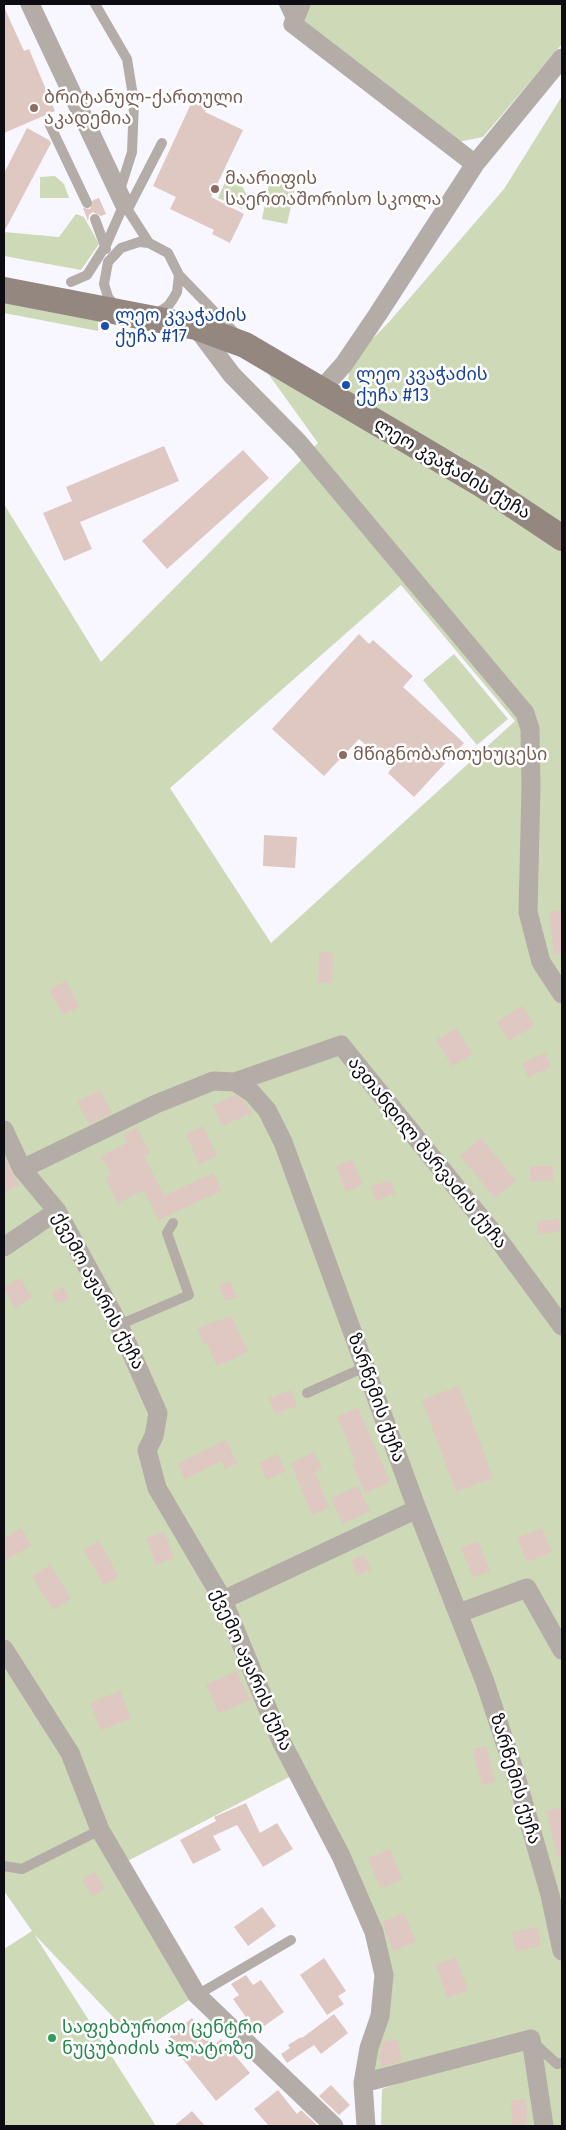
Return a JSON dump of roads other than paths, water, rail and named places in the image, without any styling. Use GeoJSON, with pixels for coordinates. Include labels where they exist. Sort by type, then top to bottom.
{"type":"FeatureCollection","features":[{"type":"Feature","properties":{"kind":"main road","name":"ლეო კვაჭაძის ქუჩა"},"geometry":{"type":"LineString","coordinates":[[4,290],[196,328],[245,345],[481,484],[562,538]]}},
{"type":"Feature","properties":{"kind":"street"},"geometry":{"type":"LineString","coordinates":[[30,4],[124,202]]}},
{"type":"Feature","properties":{"kind":"street"},"geometry":{"type":"LineString","coordinates":[[301,4],[293,24],[475,164]]}},
{"type":"Feature","properties":{"kind":"street"},"geometry":{"type":"LineString","coordinates":[[320,390],[344,364],[475,164],[562,58]]}},
{"type":"Feature","properties":{"kind":"street"},"geometry":{"type":"LineString","coordinates":[[196,328],[232,375],[299,443],[525,713],[530,729],[531,777],[528,912],[541,962],[562,994]]}},
{"type":"Feature","properties":{"kind":"street","name":"ავთანდილ შარვაძის ქუჩა"},"geometry":{"type":"LineString","coordinates":[[235,1082],[341,1046],[498,1239],[562,1326]]}},
{"type":"Feature","properties":{"kind":"street"},"geometry":{"type":"LineString","coordinates":[[22,1169],[156,1104],[213,1081],[235,1082]]}},
{"type":"Feature","properties":{"kind":"street","name":"ზარწემის ქუჩა"},"geometry":{"type":"LineString","coordinates":[[235,1082],[252,1093],[267,1110],[283,1142],[417,1509],[459,1613],[515,1773],[550,1895],[562,1951]]}},
{"type":"Feature","properties":{"kind":"street","name":"ქვემო აჟარის ქუჩა"},"geometry":{"type":"LineString","coordinates":[[4,1130],[22,1169],[57,1211],[119,1325],[158,1413],[154,1436],[146,1450],[157,1488],[223,1600],[281,1741],[341,1856],[374,1932],[384,1975],[380,2016],[369,2048],[363,2083],[366,2126]]}},
{"type":"Feature","properties":{"kind":"street"},"geometry":{"type":"LineString","coordinates":[[4,1247],[57,1211]]}},
{"type":"Feature","properties":{"kind":"street"},"geometry":{"type":"LineString","coordinates":[[223,1600],[417,1509]]}},
{"type":"Feature","properties":{"kind":"street"},"geometry":{"type":"LineString","coordinates":[[459,1613],[527,1588],[562,1650]]}},
{"type":"Feature","properties":{"kind":"street"},"geometry":{"type":"LineString","coordinates":[[4,1649],[70,1753],[100,1830],[197,1995],[334,2126]]}},
{"type":"Feature","properties":{"kind":"street"},"geometry":{"type":"LineString","coordinates":[[363,2083],[530,2040],[544,2126]]}},
{"type":"Feature","properties":{"kind":"lane"},"geometry":{"type":"LineString","coordinates":[[95,4],[127,59],[134,102],[132,152],[124,202],[149,243]]}},
{"type":"Feature","properties":{"kind":"lane"},"geometry":{"type":"LineString","coordinates":[[284,4],[293,24]]}},
{"type":"Feature","properties":{"kind":"lane"},"geometry":{"type":"LineString","coordinates":[[48,121],[87,203]]}},
{"type":"Feature","properties":{"kind":"lane"},"geometry":{"type":"LineString","coordinates":[[71,282],[87,275],[106,246],[124,202],[162,143]]}},
{"type":"Feature","properties":{"kind":"lane"},"geometry":{"type":"LineString","coordinates":[[95,219],[106,246],[104,284],[108,297],[116,308],[137,316],[162,311],[174,299],[177,292],[179,274]]}},
{"type":"Feature","properties":{"kind":"lane"},"geometry":{"type":"LineString","coordinates":[[105,270],[114,254],[121,248],[139,242],[149,243],[168,253],[179,274],[245,345]]}},
{"type":"Feature","properties":{"kind":"lane"},"geometry":{"type":"LineString","coordinates":[[119,1325],[189,1295],[167,1233],[173,1223]]}},
{"type":"Feature","properties":{"kind":"lane"},"geometry":{"type":"LineString","coordinates":[[307,1393],[365,1367]]}},
{"type":"Feature","properties":{"kind":"lane"},"geometry":{"type":"LineString","coordinates":[[4,1866],[22,1869],[100,1830]]}},
{"type":"Feature","properties":{"kind":"lane"},"geometry":{"type":"LineString","coordinates":[[197,1995],[291,1940]]}},
{"type":"Feature","properties":{"kind":"lane"},"geometry":{"type":"LineString","coordinates":[[530,2040],[557,2064],[562,2063]]}},
{"type":"Feature","properties":{"kind":"place","name":"ბრიტანულ-ქართული აკადემია"},"geometry":{"type":"Point","coordinates":[34,108]}},
{"type":"Feature","properties":{"kind":"place","name":"მაარიფის საერთაშორისო სკოლა"},"geometry":{"type":"Point","coordinates":[215,189]}},
{"type":"Feature","properties":{"kind":"place","name":"ლეო კვაჭაძის ქუჩა #17"},"geometry":{"type":"Point","coordinates":[105,326]}},
{"type":"Feature","properties":{"kind":"place","name":"ლეო კვაჭაძის ქუჩა #13"},"geometry":{"type":"Point","coordinates":[346,385]}},
{"type":"Feature","properties":{"kind":"place","name":"მწიგნობართუხუცესი"},"geometry":{"type":"Point","coordinates":[343,755]}},
{"type":"Feature","properties":{"kind":"place","name":"საფეხბურთო ცენტრი ნუცუბიძის პლატოზე"},"geometry":{"type":"Point","coordinates":[52,2038]}}]}
